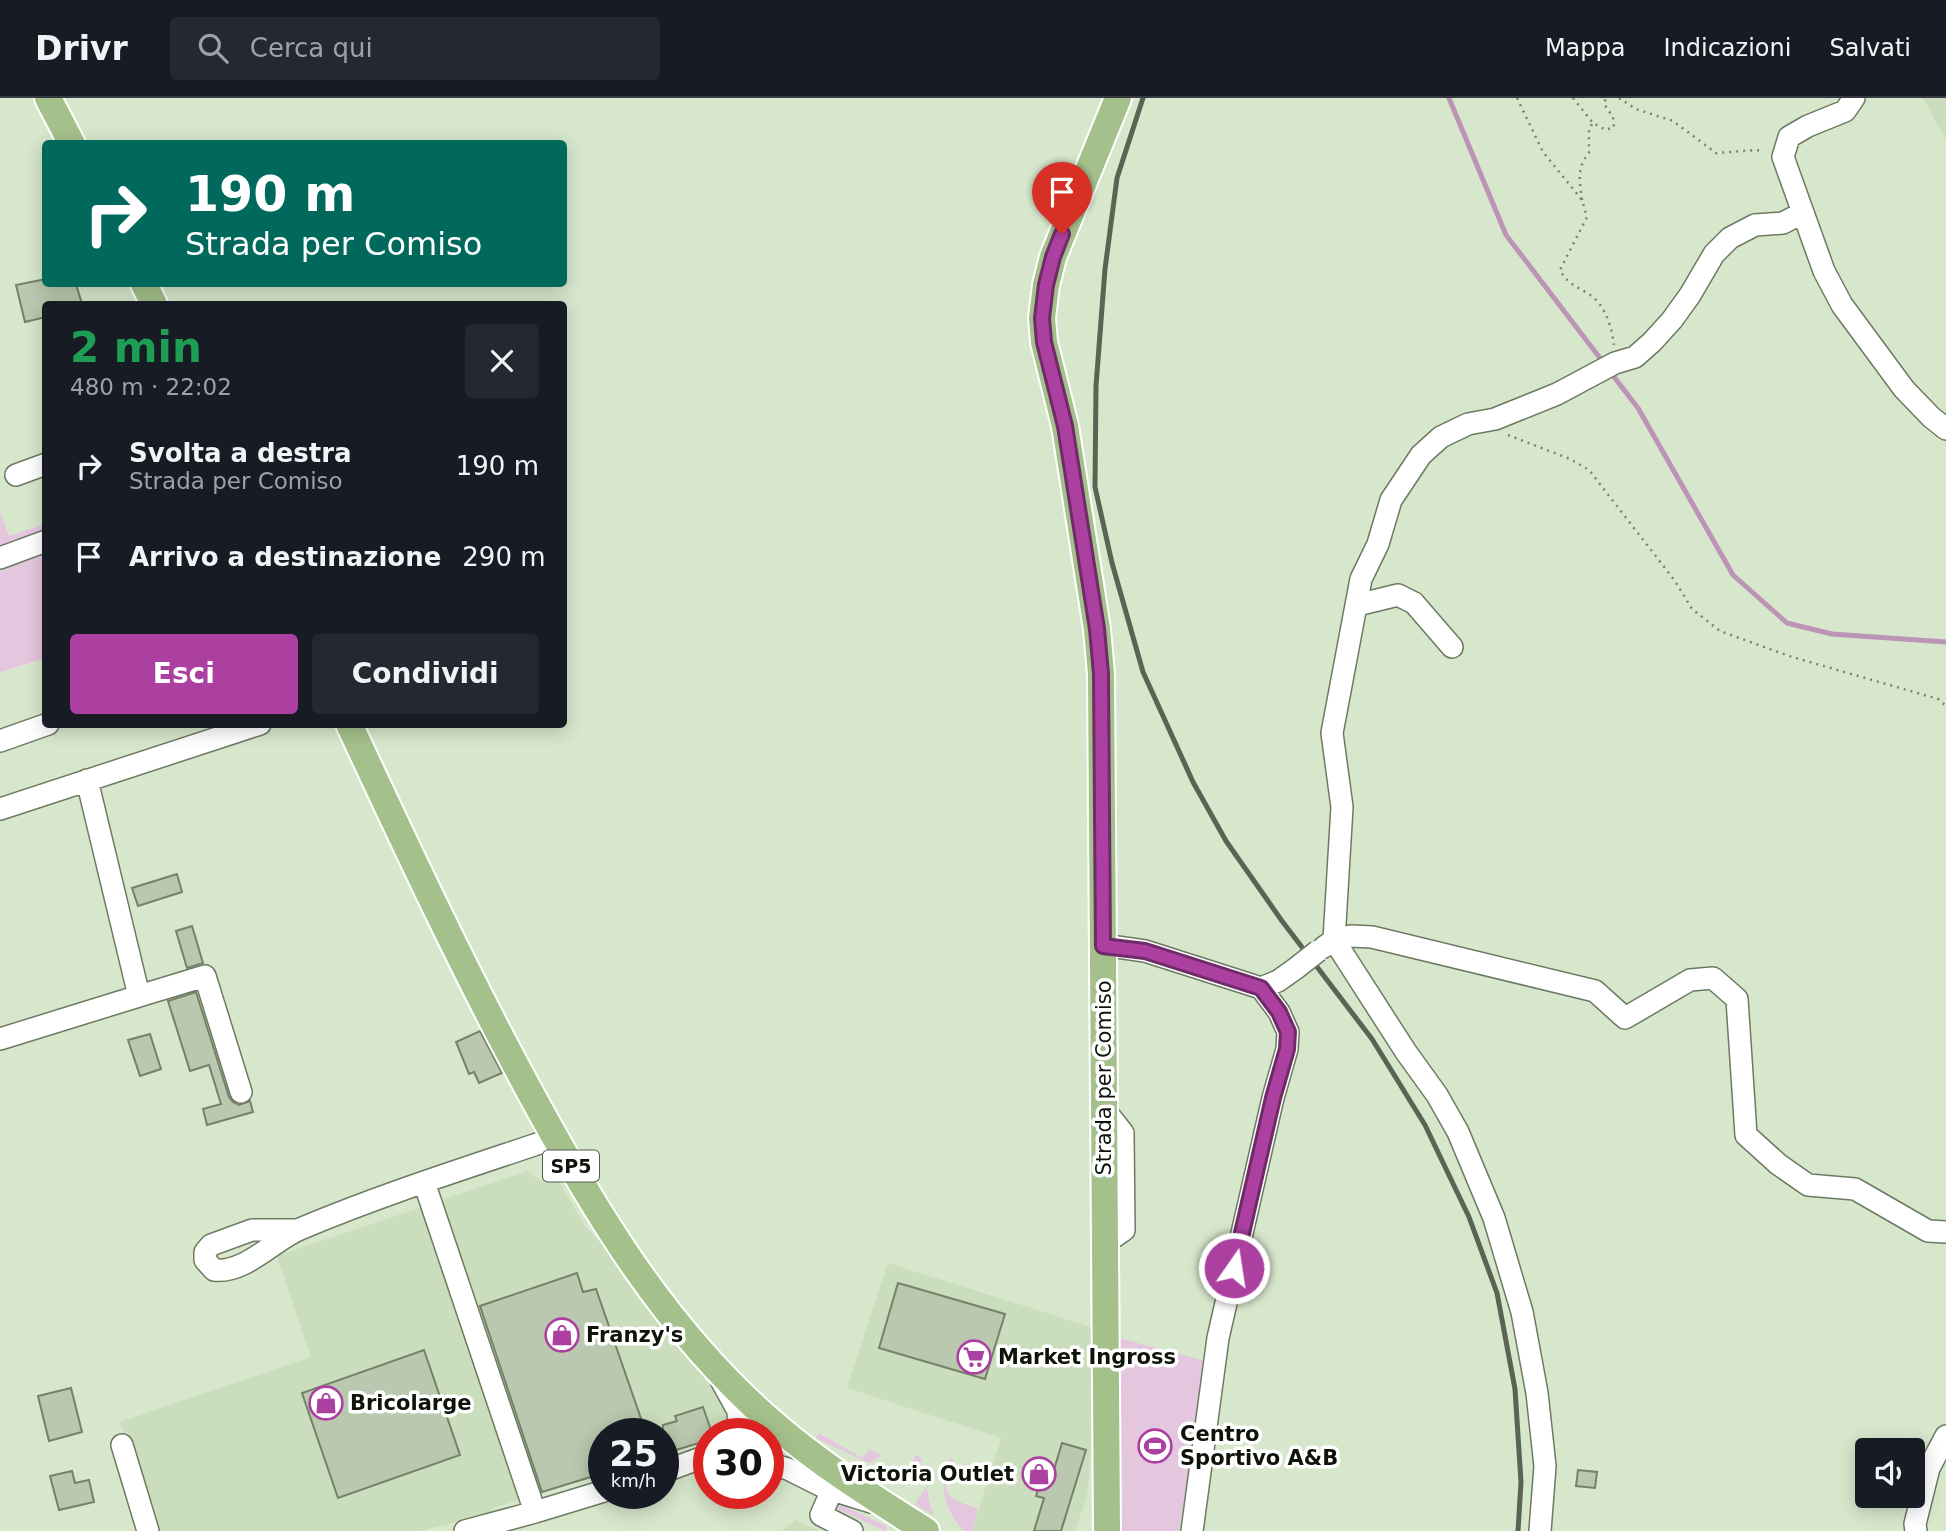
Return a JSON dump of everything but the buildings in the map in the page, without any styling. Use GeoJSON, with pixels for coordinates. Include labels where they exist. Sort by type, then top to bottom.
{"type":"FeatureCollection","features":[{"type":"Feature","properties":{"kind":"main road"},"geometry":{"type":"LineString","coordinates":[[48,98],[70,140]]}},
{"type":"Feature","properties":{"kind":"main road","name":"Strada per Comiso"},"geometry":{"type":"LineString","coordinates":[[1097,1525],[1106,1443],[1101,674],[1097,629],[1065,426],[1044,342],[1042,318],[1053,257],[1118,98]]}},
{"type":"Feature","properties":{"kind":"main road","name":"SP5"},"geometry":{"type":"LineString","coordinates":[[351,728],[490,1018],[591,1202],[634,1267],[702,1350],[752,1418]]}},
{"type":"Feature","properties":{"kind":"main road","name":"SP5"},"geometry":{"type":"LineString","coordinates":[[784,1444],[822,1462],[905,1522]]}},
{"type":"Feature","properties":{"kind":"main road"},"geometry":{"type":"LineString","coordinates":[[905,1522],[934,1531]]}},
{"type":"Feature","properties":{"kind":"street"},"geometry":{"type":"LineString","coordinates":[[1854,98],[1845,111],[1808,126],[1789,138],[1783,157],[1824,271],[1854,323],[1904,389],[1946,429]]}},
{"type":"Feature","properties":{"kind":"street"},"geometry":{"type":"LineString","coordinates":[[1540,1531],[1545,1466],[1537,1393],[1521,1312],[1494,1218],[1458,1132],[1443,1104],[1326,946],[1342,807],[1332,733],[1361,579],[1378,544],[1391,499],[1421,455],[1441,436],[1468,424],[1495,419],[1557,394],[1615,363],[1635,357],[1672,320],[1714,254],[1730,238],[1755,225],[1783,223],[1802,213]]}},
{"type":"Feature","properties":{"kind":"street"},"geometry":{"type":"LineString","coordinates":[[16,475],[42,465]]}},
{"type":"Feature","properties":{"kind":"street"},"geometry":{"type":"LineString","coordinates":[[0,558],[42,542]]}},
{"type":"Feature","properties":{"kind":"street"},"geometry":{"type":"LineString","coordinates":[[1357,605],[1398,595],[1414,603],[1452,647]]}},
{"type":"Feature","properties":{"kind":"street"},"geometry":{"type":"LineString","coordinates":[[0,741],[42,726]]}},
{"type":"Feature","properties":{"kind":"street"},"geometry":{"type":"LineString","coordinates":[[0,809],[248,728]]}},
{"type":"Feature","properties":{"kind":"street"},"geometry":{"type":"LineString","coordinates":[[87,780],[139,996]]}},
{"type":"Feature","properties":{"kind":"street"},"geometry":{"type":"LineString","coordinates":[[1261,988],[1278,981],[1326,946],[1352,936],[1372,937],[1595,991],[1625,1018],[1690,980],[1713,978],[1737,999],[1746,1135],[1777,1164],[1808,1185],[1855,1189],[1928,1231],[1946,1232]]}},
{"type":"Feature","properties":{"kind":"street"},"geometry":{"type":"LineString","coordinates":[[1103,946],[1145,951],[1261,988],[1279,1012],[1288,1032],[1287,1049],[1273,1098],[1218,1338],[1192,1531]]}},
{"type":"Feature","properties":{"kind":"street"},"geometry":{"type":"LineString","coordinates":[[0,1039],[205,976],[241,1092]]}},
{"type":"Feature","properties":{"kind":"street"},"geometry":{"type":"LineString","coordinates":[[297,1230],[252,1230],[211,1245],[205,1252],[205,1260],[210,1268],[219,1271],[261,1256],[297,1230],[424,1182],[555,1138]]}},
{"type":"Feature","properties":{"kind":"street"},"geometry":{"type":"LineString","coordinates":[[424,1182],[535,1513]]}},
{"type":"Feature","properties":{"kind":"street"},"geometry":{"type":"LineString","coordinates":[[252,1230],[261,1256]]}},
{"type":"Feature","properties":{"kind":"street"},"geometry":{"type":"LineString","coordinates":[[702,1350],[738,1411],[738,1418]]}},
{"type":"Feature","properties":{"kind":"street"},"geometry":{"type":"LineString","coordinates":[[1916,1531],[1915,1524],[1929,1468],[1946,1436]]}},
{"type":"Feature","properties":{"kind":"street"},"geometry":{"type":"LineString","coordinates":[[122,1445],[148,1531]]}},
{"type":"Feature","properties":{"kind":"street"},"geometry":{"type":"LineString","coordinates":[[784,1468],[905,1522]]}},
{"type":"Feature","properties":{"kind":"street"},"geometry":{"type":"LineString","coordinates":[[832,1490],[821,1515],[852,1531]]}},
{"type":"Feature","properties":{"kind":"street"},"geometry":{"type":"LineString","coordinates":[[466,1531],[588,1495]]}},
{"type":"Feature","properties":{"kind":"path"},"geometry":{"type":"LineString","coordinates":[[1517,98],[1543,152],[1582,200]]}},
{"type":"Feature","properties":{"kind":"path"},"geometry":{"type":"LineString","coordinates":[[1573,98],[1593,122],[1606,131],[1614,127],[1612,117],[1604,104],[1606,98]]}},
{"type":"Feature","properties":{"kind":"path"},"geometry":{"type":"LineString","coordinates":[[1619,98],[1636,109],[1673,121],[1716,153],[1757,150],[1783,157]]}},
{"type":"Feature","properties":{"kind":"path"},"geometry":{"type":"LineString","coordinates":[[1593,122],[1589,130],[1589,153],[1582,161],[1579,172],[1587,217],[1560,270],[1565,281],[1596,299],[1612,326],[1615,363]]}},
{"type":"Feature","properties":{"kind":"path"},"geometry":{"type":"LineString","coordinates":[[1495,419],[1500,431],[1570,459],[1588,470],[1675,582],[1692,609],[1720,631],[1789,656],[1938,699],[1946,706]]}},
{"type":"Feature","properties":{"kind":"shaded area"},"geometry":{"type":"Polygon","coordinates":[[[1923,98],[1946,98],[1946,140],[1923,98]]]}},
{"type":"Feature","properties":{"kind":"shaded area"},"geometry":{"type":"Polygon","coordinates":[[[0,512],[9,536],[42,525],[42,659],[0,672],[0,512]]]}},
{"type":"Feature","properties":{"kind":"shaded area"},"geometry":{"type":"Polygon","coordinates":[[[528,1171],[540,1181],[554,1173],[585,1226],[605,1247],[717,1393],[726,1418],[693,1418],[693,1445],[679,1449],[679,1418],[588,1418],[588,1478],[493,1508],[490,1513],[420,1531],[156,1531],[120,1422],[311,1357],[277,1256],[528,1171]]]}},
{"type":"Feature","properties":{"kind":"shaded area","name":"Market Ingross"},"geometry":{"type":"Polygon","coordinates":[[[888,1263],[1091,1327],[1092,1443],[1087,1496],[1075,1531],[972,1531],[1001,1438],[847,1388],[888,1263]]]}},
{"type":"Feature","properties":{"kind":"shaded area","name":"Centro Sportivo A&B"},"geometry":{"type":"Polygon","coordinates":[[[1115,1337],[1206,1361],[1179,1531],[1118,1531],[1115,1337]]]}},
{"type":"Feature","properties":{"kind":"shaded area"},"geometry":{"type":"Polygon","coordinates":[[[819,1433],[862,1458],[869,1449],[881,1455],[872,1462],[866,1462],[816,1438],[819,1433]]]}},
{"type":"Feature","properties":{"kind":"shaded area"},"geometry":{"type":"Polygon","coordinates":[[[918,1455],[922,1461],[901,1490],[915,1456],[918,1455]]]}},
{"type":"Feature","properties":{"kind":"shaded area"},"geometry":{"type":"Polygon","coordinates":[[[949,1458],[953,1460],[947,1481],[948,1494],[978,1509],[972,1531],[962,1530],[947,1504],[944,1478],[949,1458]]]}},
{"type":"Feature","properties":{"kind":"shaded area"},"geometry":{"type":"Polygon","coordinates":[[[927,1486],[929,1501],[934,1515],[916,1505],[927,1486]]]}},
{"type":"Feature","properties":{"kind":"shaded area"},"geometry":{"type":"Polygon","coordinates":[[[835,1502],[887,1526],[885,1531],[833,1507],[835,1502]]]}},
{"type":"Feature","properties":{"kind":"shaded area"},"geometry":{"type":"Polygon","coordinates":[[[796,1520],[819,1531],[781,1531],[796,1520]]]}},
{"type":"Feature","properties":{"kind":"waterway"},"geometry":{"type":"LineString","coordinates":[[1449,98],[1506,235],[1603,362]]}},
{"type":"Feature","properties":{"kind":"waterway"},"geometry":{"type":"LineString","coordinates":[[1611,373],[1638,408],[1733,575],[1787,623],[1832,634],[1946,642]]}},
{"type":"Feature","properties":{"kind":"railway"},"geometry":{"type":"LineString","coordinates":[[1143,98],[1117,178],[1105,269],[1096,386],[1095,487],[1112,563],[1143,672],[1193,782],[1226,841],[1282,921],[1372,1039],[1425,1125],[1469,1217],[1497,1293],[1515,1389],[1521,1482],[1518,1531]]}},
{"type":"Feature","properties":{"kind":"place","name":"Franzy's"},"geometry":{"type":"Point","coordinates":[562,1335]}},
{"type":"Feature","properties":{"kind":"place","name":"Market Ingross"},"geometry":{"type":"Point","coordinates":[974,1357]}},
{"type":"Feature","properties":{"kind":"place","name":"Bricolarge"},"geometry":{"type":"Point","coordinates":[326,1403]}},
{"type":"Feature","properties":{"kind":"place","name":"Centro Sportivo A&B"},"geometry":{"type":"Point","coordinates":[1155,1446]}},
{"type":"Feature","properties":{"kind":"place","name":"Victoria Outlet"},"geometry":{"type":"Point","coordinates":[1039,1474]}},
{"type":"Feature","properties":{"kind":"route"},"geometry":{"type":"LineString","coordinates":[[1062,234],[1046,285],[1042,318],[1044,342],[1065,426],[1097,629],[1101,674],[1103,946],[1145,951],[1261,988],[1279,1012],[1288,1032],[1287,1049],[1234,1268]]}}]}
